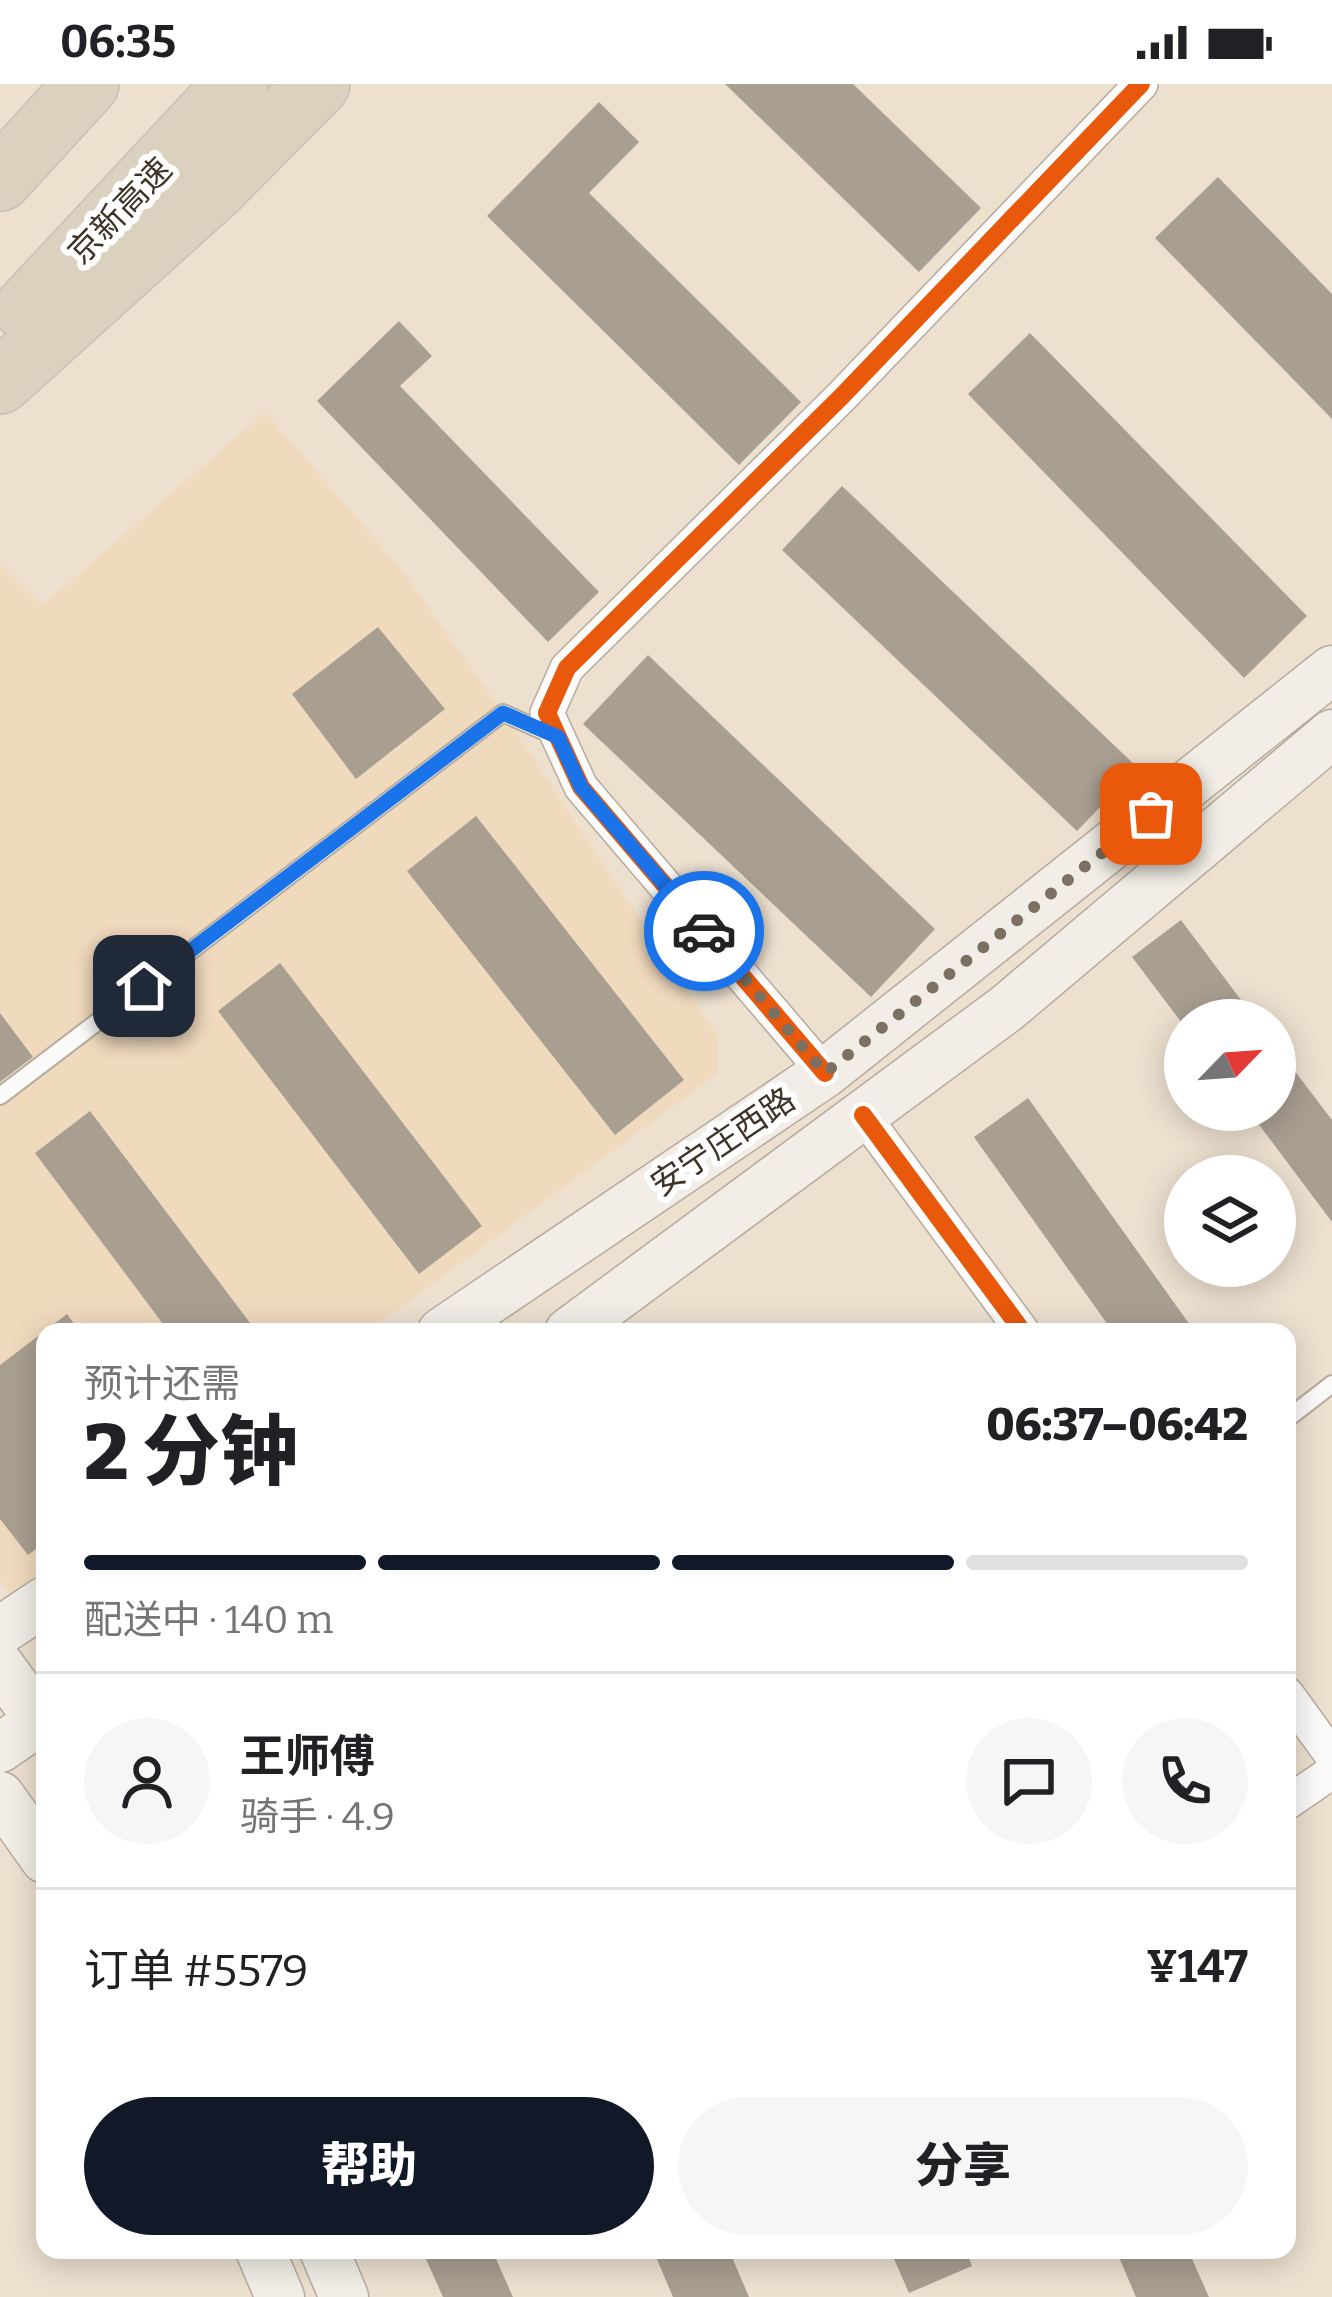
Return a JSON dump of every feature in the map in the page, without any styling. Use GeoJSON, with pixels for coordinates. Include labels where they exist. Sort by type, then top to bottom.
{"type":"FeatureCollection","features":[{"type":"Feature","properties":{"kind":"highway"},"geometry":{"type":"LineString","coordinates":[[0,179],[87,84]]}},
{"type":"Feature","properties":{"kind":"highway","name":"京新高速"},"geometry":{"type":"LineString","coordinates":[[0,336],[236,84]]}},
{"type":"Feature","properties":{"kind":"highway"},"geometry":{"type":"LineString","coordinates":[[0,382],[215,188],[318,84]]}},
{"type":"Feature","properties":{"kind":"main road","name":"安宁庄西路"},"geometry":{"type":"LineString","coordinates":[[455,1323],[825,1073],[1332,670]]}},
{"type":"Feature","properties":{"kind":"main road"},"geometry":{"type":"LineString","coordinates":[[581,1323],[1007,1008],[1332,734]]}},
{"type":"Feature","properties":{"kind":"main road"},"geometry":{"type":"LineString","coordinates":[[0,1631],[36,1606]]}},
{"type":"Feature","properties":{"kind":"main road"},"geometry":{"type":"LineString","coordinates":[[0,1666],[36,1713]]}},
{"type":"Feature","properties":{"kind":"main road"},"geometry":{"type":"LineString","coordinates":[[0,1748],[36,1726]]}},
{"type":"Feature","properties":{"kind":"main road"},"geometry":{"type":"LineString","coordinates":[[0,1796],[36,1846]]}},
{"type":"Feature","properties":{"kind":"main road"},"geometry":{"type":"LineString","coordinates":[[264,2259],[280,2297]]}},
{"type":"Feature","properties":{"kind":"street"},"geometry":{"type":"LineString","coordinates":[[825,1073],[581,787],[547,713],[567,668],[842,396],[1141,84]]}},
{"type":"Feature","properties":{"kind":"street"},"geometry":{"type":"LineString","coordinates":[[863,1115],[1016,1323]]}},
{"type":"Feature","properties":{"kind":"street"},"geometry":{"type":"LineString","coordinates":[[1296,1706],[1332,1756]]}},
{"type":"Feature","properties":{"kind":"street"},"geometry":{"type":"LineString","coordinates":[[1296,1796],[1332,1772]]}},
{"type":"Feature","properties":{"kind":"lane"},"geometry":{"type":"LineString","coordinates":[[0,1096],[503,713],[558,737]]}},
{"type":"Feature","properties":{"kind":"lane"},"geometry":{"type":"LineString","coordinates":[[1296,1411],[1332,1384]]}},
{"type":"Feature","properties":{"kind":"shaded area"},"geometry":{"type":"Polygon","coordinates":[[[265,412],[402,570],[503,713],[717,1035],[717,1074],[379,1323],[36,1323],[36,1576],[11,1594],[0,1580],[0,564],[42,606],[265,412]]]}},
{"type":"Feature","properties":{"kind":"building"},"geometry":{"type":"Polygon","coordinates":[[[725,84],[853,84],[981,208],[919,272],[725,84]]]}},
{"type":"Feature","properties":{"kind":"building"},"geometry":{"type":"Polygon","coordinates":[[[599,102],[639,142],[589,193],[801,402],[739,465],[487,216],[599,102]]]}},
{"type":"Feature","properties":{"kind":"building"},"geometry":{"type":"Polygon","coordinates":[[[1218,177],[1332,294],[1332,419],[1155,238],[1218,177]]]}},
{"type":"Feature","properties":{"kind":"building"},"geometry":{"type":"Polygon","coordinates":[[[399,321],[432,356],[400,386],[599,592],[548,642],[317,401],[399,321]]]}},
{"type":"Feature","properties":{"kind":"building"},"geometry":{"type":"Polygon","coordinates":[[[1030,333],[1307,616],[1244,678],[968,394],[1030,333]]]}},
{"type":"Feature","properties":{"kind":"building"},"geometry":{"type":"Polygon","coordinates":[[[842,486],[1138,768],[1077,831],[782,550],[842,486]]]}},
{"type":"Feature","properties":{"kind":"building"},"geometry":{"type":"Polygon","coordinates":[[[378,627],[445,709],[356,779],[292,694],[378,627]]]}},
{"type":"Feature","properties":{"kind":"building"},"geometry":{"type":"Polygon","coordinates":[[[648,655],[935,929],[871,997],[583,724],[648,655]]]}},
{"type":"Feature","properties":{"kind":"building"},"geometry":{"type":"Polygon","coordinates":[[[476,816],[684,1080],[615,1135],[407,871],[476,816]]]}},
{"type":"Feature","properties":{"kind":"building"},"geometry":{"type":"Polygon","coordinates":[[[1181,920],[1240,999],[1164,999],[1132,957],[1181,920]]]}},
{"type":"Feature","properties":{"kind":"building"},"geometry":{"type":"Polygon","coordinates":[[[280,963],[482,1226],[419,1274],[218,1011],[280,963]]]}},
{"type":"Feature","properties":{"kind":"building"},"geometry":{"type":"Polygon","coordinates":[[[0,1013],[33,1057],[0,1082],[0,1013]]]}},
{"type":"Feature","properties":{"kind":"building"},"geometry":{"type":"Polygon","coordinates":[[[1296,1073],[1332,1120],[1332,1222],[1296,1174],[1296,1155],[1282,1155],[1264,1131],[1296,1131],[1296,1073]]]}},
{"type":"Feature","properties":{"kind":"building"},"geometry":{"type":"Polygon","coordinates":[[[1028,1098],[1189,1323],[1107,1323],[974,1137],[1028,1098]]]}},
{"type":"Feature","properties":{"kind":"building"},"geometry":{"type":"Polygon","coordinates":[[[90,1111],[250,1323],[162,1323],[35,1153],[90,1111]]]}},
{"type":"Feature","properties":{"kind":"building"},"geometry":{"type":"Polygon","coordinates":[[[36,1338],[36,1549],[28,1555],[0,1519],[0,1365],[36,1338]]]}},
{"type":"Feature","properties":{"kind":"building"},"geometry":{"type":"Polygon","coordinates":[[[426,2259],[496,2259],[513,2297],[443,2297],[426,2259]]]}},
{"type":"Feature","properties":{"kind":"building"},"geometry":{"type":"Polygon","coordinates":[[[657,2259],[733,2259],[749,2297],[673,2297],[657,2259]]]}},
{"type":"Feature","properties":{"kind":"building"},"geometry":{"type":"Polygon","coordinates":[[[894,2259],[969,2259],[972,2266],[909,2293],[894,2259]]]}},
{"type":"Feature","properties":{"kind":"building"},"geometry":{"type":"Polygon","coordinates":[[[1120,2259],[1192,2259],[1209,2297],[1136,2297],[1120,2259]]]}},
{"type":"Feature","properties":{"kind":"cycle path"},"geometry":{"type":"LineString","coordinates":[[825,1073],[581,787],[547,713],[567,668],[842,396],[1141,84]]}},
{"type":"Feature","properties":{"kind":"cycle path"},"geometry":{"type":"LineString","coordinates":[[863,1115],[1016,1323]]}},
{"type":"Feature","properties":{"kind":"way so far"},"geometry":{"type":"LineString","coordinates":[[704,931],[825,1073],[1151,814]]}},
{"type":"Feature","properties":{"kind":"route"},"geometry":{"type":"LineString","coordinates":[[144,986],[503,713],[558,737],[581,787],[704,931]]}}]}
